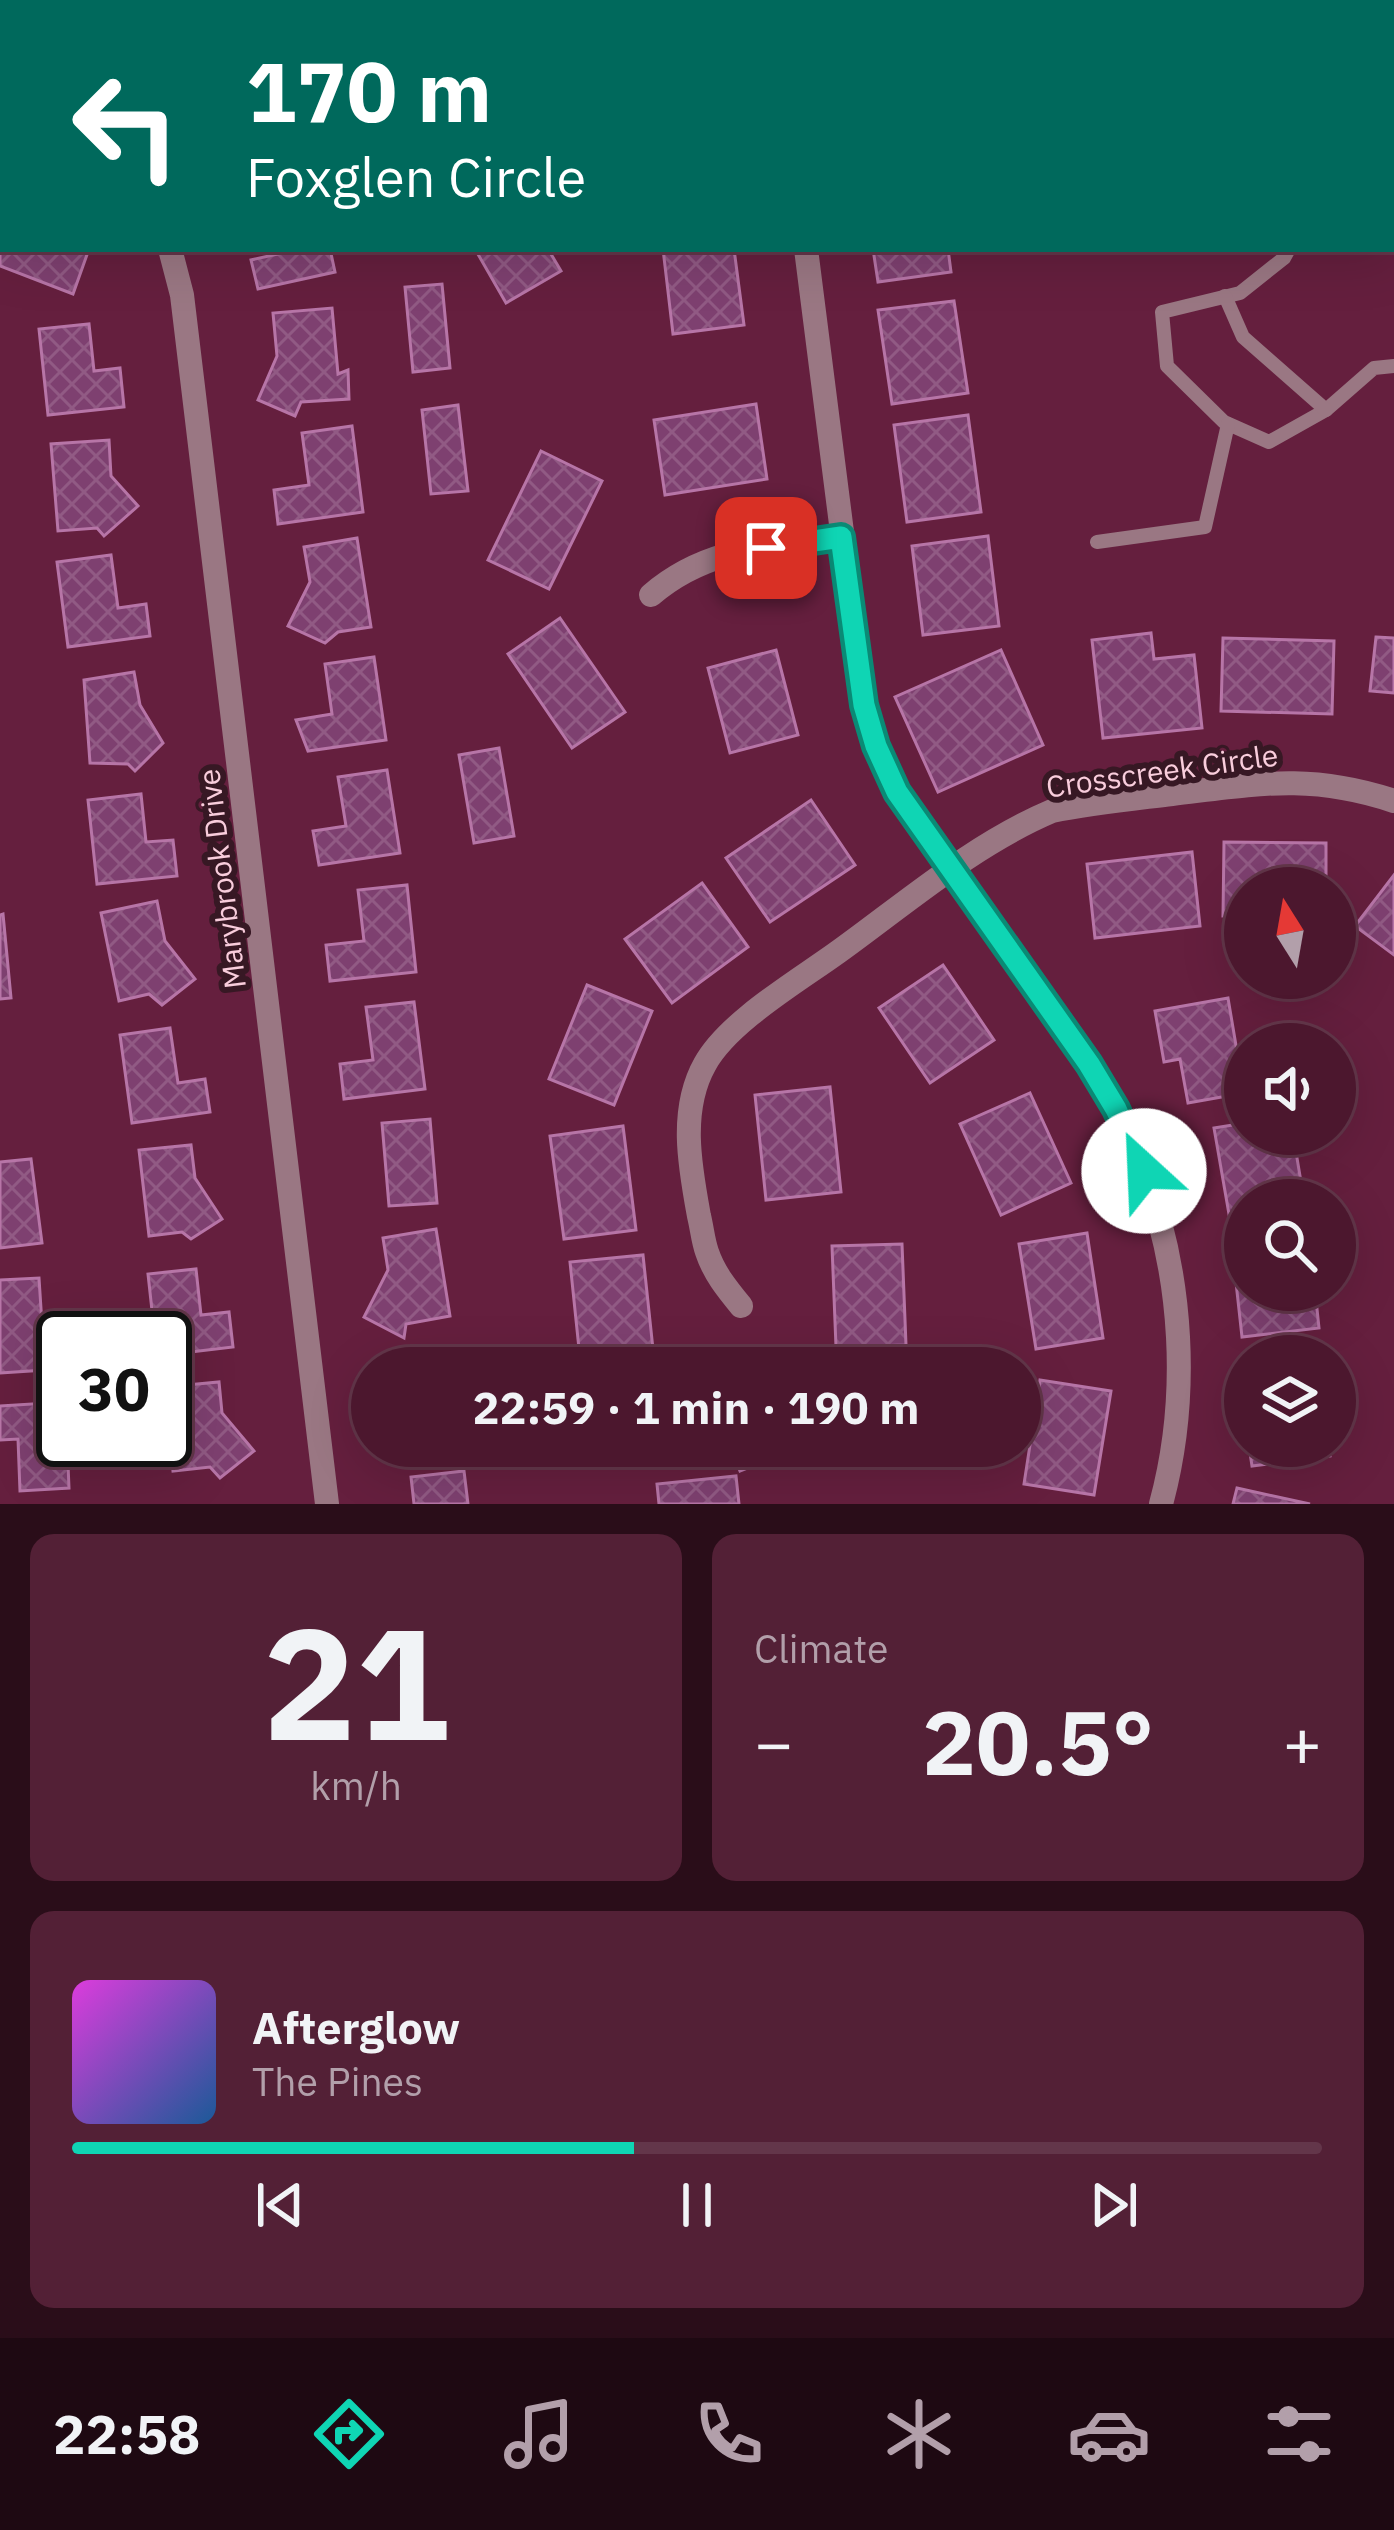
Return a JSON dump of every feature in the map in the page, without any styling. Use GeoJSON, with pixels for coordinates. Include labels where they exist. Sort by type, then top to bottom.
{"type":"FeatureCollection","features":[{"type":"Feature","properties":{"kind":"street","name":"Marybrook Drive"},"geometry":{"type":"LineString","coordinates":[[171,252],[185,319],[326,1504]]}},
{"type":"Feature","properties":{"kind":"street"},"geometry":{"type":"LineString","coordinates":[[806,252],[864,705],[876,746],[897,792],[1116,1109],[1144,1171],[1162,1228],[1174,1286],[1178,1347],[1177,1415],[1162,1504]]}},
{"type":"Feature","properties":{"kind":"street"},"geometry":{"type":"LineString","coordinates":[[650,595],[698,563],[728,553],[841,537]]}},
{"type":"Feature","properties":{"kind":"street","name":"Crosscreek Circle"},"geometry":{"type":"LineString","coordinates":[[740,1306],[706,1252],[691,1171],[695,1084],[706,1060],[727,1035],[951,870],[1020,824],[1052,811],[1270,782],[1356,788],[1394,801]]}},
{"type":"Feature","properties":{"kind":"lane"},"geometry":{"type":"LineString","coordinates":[[1287,252],[1240,293],[1162,312],[1167,366],[1228,424],[1269,442],[1326,410],[1374,368],[1394,366]]}},
{"type":"Feature","properties":{"kind":"lane"},"geometry":{"type":"LineString","coordinates":[[1225,296],[1243,337],[1326,410]]}},
{"type":"Feature","properties":{"kind":"lane"},"geometry":{"type":"LineString","coordinates":[[1097,542],[1205,527],[1228,424]]}},
{"type":"Feature","properties":{"kind":"building"},"geometry":{"type":"Polygon","coordinates":[[[0,252],[88,252],[73,294],[0,266],[0,252]]]}},
{"type":"Feature","properties":{"kind":"building"},"geometry":{"type":"Polygon","coordinates":[[[331,252],[335,272],[258,289],[251,260],[282,253],[331,252]]]}},
{"type":"Feature","properties":{"kind":"building"},"geometry":{"type":"Polygon","coordinates":[[[477,252],[550,252],[561,271],[506,303],[477,252]]]}},
{"type":"Feature","properties":{"kind":"building"},"geometry":{"type":"Polygon","coordinates":[[[663,252],[734,252],[744,325],[673,334],[663,252]]]}},
{"type":"Feature","properties":{"kind":"building"},"geometry":{"type":"Polygon","coordinates":[[[873,252],[948,252],[951,272],[878,282],[873,252]]]}},
{"type":"Feature","properties":{"kind":"building"},"geometry":{"type":"Polygon","coordinates":[[[442,284],[450,368],[413,372],[405,287],[442,284]]]}},
{"type":"Feature","properties":{"kind":"building"},"geometry":{"type":"Polygon","coordinates":[[[954,301],[968,393],[892,404],[878,310],[954,301]]]}},
{"type":"Feature","properties":{"kind":"building"},"geometry":{"type":"Polygon","coordinates":[[[332,308],[338,374],[348,370],[349,399],[301,402],[295,416],[258,400],[277,356],[273,313],[332,308]]]}},
{"type":"Feature","properties":{"kind":"building"},"geometry":{"type":"Polygon","coordinates":[[[89,324],[94,371],[120,368],[124,407],[48,415],[39,329],[89,324]]]}},
{"type":"Feature","properties":{"kind":"building"},"geometry":{"type":"Polygon","coordinates":[[[756,404],[767,479],[665,495],[654,420],[756,404]]]}},
{"type":"Feature","properties":{"kind":"building"},"geometry":{"type":"Polygon","coordinates":[[[458,405],[468,491],[431,494],[422,410],[458,405]]]}},
{"type":"Feature","properties":{"kind":"building"},"geometry":{"type":"Polygon","coordinates":[[[968,415],[981,512],[907,522],[894,425],[968,415]]]}},
{"type":"Feature","properties":{"kind":"building"},"geometry":{"type":"Polygon","coordinates":[[[352,426],[363,512],[278,524],[274,490],[309,485],[302,433],[352,426]]]}},
{"type":"Feature","properties":{"kind":"building"},"geometry":{"type":"Polygon","coordinates":[[[109,440],[111,476],[138,506],[104,536],[97,528],[58,531],[51,444],[109,440]]]}},
{"type":"Feature","properties":{"kind":"building"},"geometry":{"type":"Polygon","coordinates":[[[541,451],[602,481],[549,589],[488,560],[541,451]]]}},
{"type":"Feature","properties":{"kind":"building"},"geometry":{"type":"Polygon","coordinates":[[[988,536],[999,626],[923,635],[912,546],[988,536]]]}},
{"type":"Feature","properties":{"kind":"building"},"geometry":{"type":"Polygon","coordinates":[[[357,538],[371,627],[338,632],[325,643],[288,626],[310,582],[304,547],[357,538]]]}},
{"type":"Feature","properties":{"kind":"building"},"geometry":{"type":"Polygon","coordinates":[[[111,555],[118,608],[146,604],[150,636],[68,647],[57,562],[111,555]]]}},
{"type":"Feature","properties":{"kind":"building"},"geometry":{"type":"Polygon","coordinates":[[[560,618],[625,712],[572,748],[508,654],[560,618]]]}},
{"type":"Feature","properties":{"kind":"building"},"geometry":{"type":"Polygon","coordinates":[[[1151,633],[1154,659],[1194,655],[1202,728],[1103,738],[1092,640],[1151,633]]]}},
{"type":"Feature","properties":{"kind":"building"},"geometry":{"type":"Polygon","coordinates":[[[1376,637],[1394,638],[1394,693],[1370,691],[1376,637]]]}},
{"type":"Feature","properties":{"kind":"building"},"geometry":{"type":"Polygon","coordinates":[[[1223,638],[1334,641],[1332,714],[1221,711],[1223,638]]]}},
{"type":"Feature","properties":{"kind":"building"},"geometry":{"type":"Polygon","coordinates":[[[776,650],[798,735],[730,753],[708,668],[776,650]]]}},
{"type":"Feature","properties":{"kind":"building"},"geometry":{"type":"Polygon","coordinates":[[[1001,650],[1043,745],[938,792],[895,697],[1001,650]]]}},
{"type":"Feature","properties":{"kind":"building"},"geometry":{"type":"Polygon","coordinates":[[[374,657],[386,740],[308,751],[296,720],[332,714],[325,664],[374,657]]]}},
{"type":"Feature","properties":{"kind":"building"},"geometry":{"type":"Polygon","coordinates":[[[134,672],[140,705],[163,743],[135,771],[128,764],[90,763],[84,680],[134,672]]]}},
{"type":"Feature","properties":{"kind":"building"},"geometry":{"type":"Polygon","coordinates":[[[499,748],[514,836],[474,843],[459,755],[499,748]]]}},
{"type":"Feature","properties":{"kind":"building"},"geometry":{"type":"Polygon","coordinates":[[[387,770],[400,853],[319,865],[313,831],[346,826],[338,777],[387,770]]]}},
{"type":"Feature","properties":{"kind":"building"},"geometry":{"type":"Polygon","coordinates":[[[141,794],[146,842],[173,840],[177,876],[97,884],[88,800],[141,794]]]}},
{"type":"Feature","properties":{"kind":"building"},"geometry":{"type":"Polygon","coordinates":[[[811,800],[855,865],[770,922],[726,858],[811,800]]]}},
{"type":"Feature","properties":{"kind":"building"},"geometry":{"type":"Polygon","coordinates":[[[1224,842],[1326,843],[1326,867],[1224,867],[1223,916],[1224,842]]]}},
{"type":"Feature","properties":{"kind":"building"},"geometry":{"type":"Polygon","coordinates":[[[1192,852],[1200,926],[1095,938],[1087,864],[1192,852]]]}},
{"type":"Feature","properties":{"kind":"building"},"geometry":{"type":"Polygon","coordinates":[[[1394,875],[1394,955],[1356,925],[1394,875]]]}},
{"type":"Feature","properties":{"kind":"building"},"geometry":{"type":"Polygon","coordinates":[[[702,883],[748,947],[672,1003],[625,939],[702,883]]]}},
{"type":"Feature","properties":{"kind":"building"},"geometry":{"type":"Polygon","coordinates":[[[407,885],[416,972],[330,981],[326,945],[364,941],[358,890],[407,885]]]}},
{"type":"Feature","properties":{"kind":"building"},"geometry":{"type":"Polygon","coordinates":[[[157,901],[165,941],[195,979],[162,1005],[149,994],[119,1001],[101,913],[157,901]]]}},
{"type":"Feature","properties":{"kind":"building"},"geometry":{"type":"Polygon","coordinates":[[[0,915],[11,998],[0,999],[0,915]]]}},
{"type":"Feature","properties":{"kind":"building"},"geometry":{"type":"Polygon","coordinates":[[[943,965],[994,1040],[930,1083],[879,1008],[943,965]]]}},
{"type":"Feature","properties":{"kind":"building"},"geometry":{"type":"Polygon","coordinates":[[[587,985],[652,1011],[614,1105],[549,1079],[587,985]]]}},
{"type":"Feature","properties":{"kind":"building"},"geometry":{"type":"Polygon","coordinates":[[[1228,999],[1232,1023],[1224,1023],[1224,1097],[1188,1103],[1180,1059],[1164,1062],[1155,1011],[1228,999]]]}},
{"type":"Feature","properties":{"kind":"building"},"geometry":{"type":"Polygon","coordinates":[[[414,1002],[425,1089],[344,1099],[340,1064],[373,1060],[366,1007],[414,1002]]]}},
{"type":"Feature","properties":{"kind":"building"},"geometry":{"type":"Polygon","coordinates":[[[170,1028],[178,1083],[205,1079],[210,1112],[132,1123],[120,1035],[170,1028]]]}},
{"type":"Feature","properties":{"kind":"building"},"geometry":{"type":"Polygon","coordinates":[[[830,1087],[841,1192],[766,1200],[755,1095],[830,1087]]]}},
{"type":"Feature","properties":{"kind":"building"},"geometry":{"type":"Polygon","coordinates":[[[1030,1093],[1071,1183],[1001,1215],[960,1124],[1030,1093]]]}},
{"type":"Feature","properties":{"kind":"building"},"geometry":{"type":"Polygon","coordinates":[[[430,1119],[437,1203],[389,1206],[382,1123],[430,1119]]]}},
{"type":"Feature","properties":{"kind":"building"},"geometry":{"type":"Polygon","coordinates":[[[623,1126],[636,1230],[564,1239],[550,1136],[623,1126]]]}},
{"type":"Feature","properties":{"kind":"building"},"geometry":{"type":"Polygon","coordinates":[[[1224,1126],[1224,1155],[1296,1155],[1300,1179],[1224,1179],[1224,1186],[1214,1128],[1224,1126]]]}},
{"type":"Feature","properties":{"kind":"building"},"geometry":{"type":"Polygon","coordinates":[[[191,1145],[195,1178],[222,1219],[191,1239],[182,1232],[149,1236],[139,1150],[191,1145]]]}},
{"type":"Feature","properties":{"kind":"building"},"geometry":{"type":"Polygon","coordinates":[[[31,1159],[42,1243],[0,1248],[0,1162],[31,1159]]]}},
{"type":"Feature","properties":{"kind":"building"},"geometry":{"type":"Polygon","coordinates":[[[436,1229],[450,1316],[406,1324],[404,1338],[364,1317],[388,1270],[383,1238],[436,1229]]]}},
{"type":"Feature","properties":{"kind":"building"},"geometry":{"type":"Polygon","coordinates":[[[1087,1233],[1103,1338],[1036,1347],[1019,1244],[1087,1233]]]}},
{"type":"Feature","properties":{"kind":"building"},"geometry":{"type":"Polygon","coordinates":[[[902,1244],[906,1345],[836,1347],[832,1246],[902,1244]]]}},
{"type":"Feature","properties":{"kind":"building"},"geometry":{"type":"Polygon","coordinates":[[[643,1255],[653,1347],[579,1347],[570,1262],[643,1255]]]}},
{"type":"Feature","properties":{"kind":"building"},"geometry":{"type":"Polygon","coordinates":[[[196,1269],[201,1315],[229,1312],[233,1347],[192,1352],[192,1311],[152,1311],[148,1274],[196,1269]]]}},
{"type":"Feature","properties":{"kind":"building"},"geometry":{"type":"Polygon","coordinates":[[[39,1278],[36,1371],[0,1373],[0,1280],[39,1278]]]}},
{"type":"Feature","properties":{"kind":"building"},"geometry":{"type":"Polygon","coordinates":[[[1239,1311],[1317,1311],[1319,1328],[1242,1335],[1239,1311]]]}},
{"type":"Feature","properties":{"kind":"building"},"geometry":{"type":"Polygon","coordinates":[[[1041,1380],[1111,1391],[1094,1495],[1024,1484],[1027,1467],[1041,1467],[1041,1380]]]}},
{"type":"Feature","properties":{"kind":"building"},"geometry":{"type":"Polygon","coordinates":[[[219,1382],[222,1413],[254,1451],[220,1478],[210,1467],[173,1471],[173,1467],[192,1467],[192,1384],[219,1382]]]}},
{"type":"Feature","properties":{"kind":"building"},"geometry":{"type":"Polygon","coordinates":[[[36,1404],[36,1467],[68,1467],[69,1488],[20,1491],[18,1439],[0,1440],[0,1406],[36,1404]]]}},
{"type":"Feature","properties":{"kind":"building"},"geometry":{"type":"Polygon","coordinates":[[[464,1471],[468,1504],[414,1504],[411,1477],[464,1471]]]}},
{"type":"Feature","properties":{"kind":"building"},"geometry":{"type":"Polygon","coordinates":[[[736,1476],[739,1504],[659,1504],[657,1484],[736,1476]]]}},
{"type":"Feature","properties":{"kind":"building"},"geometry":{"type":"Polygon","coordinates":[[[1237,1488],[1310,1504],[1233,1504],[1237,1488]]]}},
{"type":"Feature","properties":{"kind":"route"},"geometry":{"type":"LineString","coordinates":[[766,548],[841,537],[864,705],[897,792],[1089,1064],[1144,1171]]}}]}
